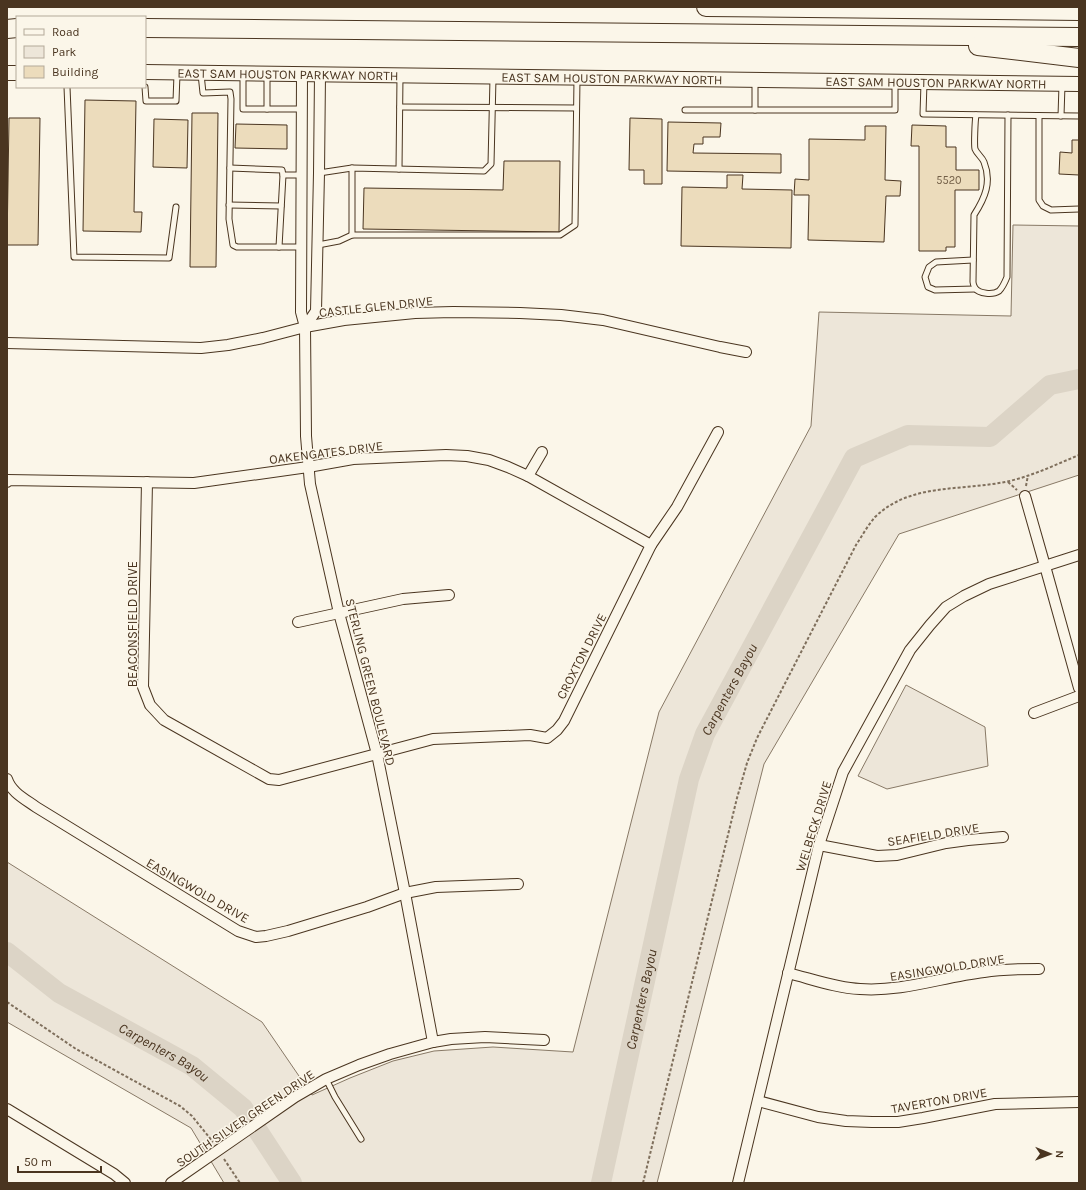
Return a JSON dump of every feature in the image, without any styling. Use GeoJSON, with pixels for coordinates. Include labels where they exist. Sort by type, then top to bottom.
{"type":"FeatureCollection","features":[{"type":"Feature","properties":{"kind":"highway"},"geometry":{"type":"LineString","coordinates":[[706,7],[1079,11]]}},
{"type":"Feature","properties":{"kind":"highway"},"geometry":{"type":"LineString","coordinates":[[146,28],[1079,37]]}},
{"type":"Feature","properties":{"kind":"highway"},"geometry":{"type":"LineString","coordinates":[[702,34],[770,40],[949,43],[1079,58]]}},
{"type":"Feature","properties":{"kind":"main road","name":"EAST SAM HOUSTON PARKWAY NORTH"},"geometry":{"type":"LineString","coordinates":[[146,72],[1079,84]]}},
{"type":"Feature","properties":{"kind":"street","name":"STERLING GREEN BOULEVARD"},"geometry":{"type":"LineString","coordinates":[[302,74],[301,312],[305,327],[306,436],[310,484],[339,613],[377,754],[433,1042]]}},
{"type":"Feature","properties":{"kind":"street"},"geometry":{"type":"LineString","coordinates":[[305,327],[316,311],[320,74]]}},
{"type":"Feature","properties":{"kind":"street"},"geometry":{"type":"LineString","coordinates":[[302,247],[318,245]]}},
{"type":"Feature","properties":{"kind":"street","name":"CASTLE GLEN DRIVE"},"geometry":{"type":"LineString","coordinates":[[7,343],[201,348],[263,338],[305,327],[344,320],[415,313],[461,312],[561,315],[603,320],[746,352]]}},
{"type":"Feature","properties":{"kind":"street","name":"CROXTON DRIVE"},"geometry":{"type":"LineString","coordinates":[[377,754],[432,739],[530,735],[547,738],[557,730],[564,721],[652,545],[677,507],[718,432]]}},
{"type":"Feature","properties":{"kind":"street"},"geometry":{"type":"LineString","coordinates":[[528,476],[542,452]]}},
{"type":"Feature","properties":{"kind":"street","name":"OAKENGATES DRIVE"},"geometry":{"type":"LineString","coordinates":[[7,481],[194,483],[353,459],[446,455],[467,456],[489,460],[528,476],[652,545]]}},
{"type":"Feature","properties":{"kind":"street","name":"BEACONSFIELD DRIVE"},"geometry":{"type":"LineString","coordinates":[[147,482],[143,687],[150,705],[164,720],[269,779],[279,780],[377,754]]}},
{"type":"Feature","properties":{"kind":"street"},"geometry":{"type":"LineString","coordinates":[[1024,496],[1079,688]]}},
{"type":"Feature","properties":{"kind":"street","name":"WELBECK DRIVE"},"geometry":{"type":"LineString","coordinates":[[738,1183],[820,845],[844,772],[910,650],[946,607],[964,596],[989,584],[1079,555]]}},
{"type":"Feature","properties":{"kind":"street"},"geometry":{"type":"LineString","coordinates":[[298,622],[403,599],[449,595]]}},
{"type":"Feature","properties":{"kind":"street"},"geometry":{"type":"LineString","coordinates":[[1034,714],[1079,696]]}},
{"type":"Feature","properties":{"kind":"street","name":"EASINGWOLD DRIVE"},"geometry":{"type":"LineString","coordinates":[[7,779],[9,785],[16,792],[36,807],[238,931],[256,937],[288,931],[367,907],[405,893],[436,887],[518,884]]}},
{"type":"Feature","properties":{"kind":"street","name":"SEAFIELD DRIVE"},"geometry":{"type":"LineString","coordinates":[[820,845],[877,856],[897,855],[946,843],[1003,838]]}},
{"type":"Feature","properties":{"kind":"street","name":"EASINGWOLD DRIVE"},"geometry":{"type":"LineString","coordinates":[[788,973],[860,990],[909,987],[984,972],[1039,969]]}},
{"type":"Feature","properties":{"kind":"street","name":"SOUTH SILVER GREEN DRIVE"},"geometry":{"type":"LineString","coordinates":[[171,1183],[295,1097],[326,1079],[359,1065],[433,1042],[450,1039],[485,1037],[544,1040]]}},
{"type":"Feature","properties":{"kind":"street","name":"TAVERTON DRIVE"},"geometry":{"type":"LineString","coordinates":[[758,1101],[818,1117],[846,1121],[872,1122],[898,1122],[995,1104],[1079,1102]]}},
{"type":"Feature","properties":{"kind":"street"},"geometry":{"type":"LineString","coordinates":[[7,1109],[114,1174],[125,1183]]}},
{"type":"Feature","properties":{"kind":"lane"},"geometry":{"type":"LineString","coordinates":[[145,88],[146,101],[176,101],[177,72]]}},
{"type":"Feature","properties":{"kind":"lane"},"geometry":{"type":"LineString","coordinates":[[201,73],[203,93],[230,92],[229,219],[233,245],[237,247],[302,247]]}},
{"type":"Feature","properties":{"kind":"lane"},"geometry":{"type":"LineString","coordinates":[[243,74],[243,109],[302,110]]}},
{"type":"Feature","properties":{"kind":"lane"},"geometry":{"type":"LineString","coordinates":[[267,74],[267,109]]}},
{"type":"Feature","properties":{"kind":"lane"},"geometry":{"type":"LineString","coordinates":[[399,169],[400,75]]}},
{"type":"Feature","properties":{"kind":"lane"},"geometry":{"type":"LineString","coordinates":[[319,173],[352,168],[484,171],[491,164],[493,77]]}},
{"type":"Feature","properties":{"kind":"lane"},"geometry":{"type":"LineString","coordinates":[[318,245],[339,241],[352,235],[560,235],[575,225],[577,78]]}},
{"type":"Feature","properties":{"kind":"lane"},"geometry":{"type":"LineString","coordinates":[[755,80],[755,110]]}},
{"type":"Feature","properties":{"kind":"lane"},"geometry":{"type":"LineString","coordinates":[[685,110],[895,110],[895,82]]}},
{"type":"Feature","properties":{"kind":"lane"},"geometry":{"type":"LineString","coordinates":[[924,82],[924,114],[1079,116]]}},
{"type":"Feature","properties":{"kind":"lane"},"geometry":{"type":"LineString","coordinates":[[1061,116],[1062,84]]}},
{"type":"Feature","properties":{"kind":"lane"},"geometry":{"type":"LineString","coordinates":[[67,88],[74,257],[169,258],[176,207]]}},
{"type":"Feature","properties":{"kind":"lane"},"geometry":{"type":"LineString","coordinates":[[400,106],[576,108]]}},
{"type":"Feature","properties":{"kind":"lane"},"geometry":{"type":"LineString","coordinates":[[976,115],[975,149],[984,160],[988,172],[987,190],[974,215],[973,282],[976,289],[982,293],[998,292],[1007,277],[1008,115]]}},
{"type":"Feature","properties":{"kind":"lane"},"geometry":{"type":"LineString","coordinates":[[1039,116],[1039,200],[1043,206],[1051,210],[1079,209]]}},
{"type":"Feature","properties":{"kind":"lane"},"geometry":{"type":"LineString","coordinates":[[230,168],[282,170],[279,247]]}},
{"type":"Feature","properties":{"kind":"lane"},"geometry":{"type":"LineString","coordinates":[[352,168],[352,235]]}},
{"type":"Feature","properties":{"kind":"lane"},"geometry":{"type":"LineString","coordinates":[[283,175],[302,175]]}},
{"type":"Feature","properties":{"kind":"lane"},"geometry":{"type":"LineString","coordinates":[[229,205],[281,206]]}},
{"type":"Feature","properties":{"kind":"lane"},"geometry":{"type":"LineString","coordinates":[[973,260],[936,262],[929,266],[924,277],[928,287],[935,290],[976,289]]}},
{"type":"Feature","properties":{"kind":"lane"},"geometry":{"type":"LineString","coordinates":[[326,1079],[335,1097],[361,1139]]}},
{"type":"Feature","properties":{"kind":"path"},"geometry":{"type":"LineString","coordinates":[[643,1183],[737,798],[747,763],[757,738],[856,545],[874,518],[886,508],[904,498],[931,490],[988,486],[1007,482],[1079,455]]}},
{"type":"Feature","properties":{"kind":"path"},"geometry":{"type":"LineString","coordinates":[[7,1002],[76,1049],[180,1106],[192,1116],[218,1149],[240,1183]]}},
{"type":"Feature","properties":{"kind":"green space"},"geometry":{"type":"Polygon","coordinates":[[[1013,225],[1079,226],[1079,475],[899,534],[764,764],[657,1183],[224,1183],[191,1128],[7,1022],[7,862],[262,1022],[312,1095],[393,1061],[434,1051],[493,1047],[573,1052],[659,712],[811,426],[819,312],[1011,316],[1013,225]]]}},
{"type":"Feature","properties":{"kind":"green space"},"geometry":{"type":"Polygon","coordinates":[[[906,685],[985,727],[988,766],[887,789],[858,776],[906,685]]]}},
{"type":"Feature","properties":{"kind":"building"},"geometry":{"type":"Polygon","coordinates":[[[85,100],[136,101],[134,212],[142,212],[141,232],[83,231],[85,100]]]}},
{"type":"Feature","properties":{"kind":"building"},"geometry":{"type":"Polygon","coordinates":[[[192,113],[218,113],[216,267],[190,267],[192,113]]]}},
{"type":"Feature","properties":{"kind":"building"},"geometry":{"type":"Polygon","coordinates":[[[9,118],[40,118],[38,245],[7,245],[9,118]]]}},
{"type":"Feature","properties":{"kind":"building"},"geometry":{"type":"Polygon","coordinates":[[[630,118],[662,119],[662,184],[644,184],[644,170],[629,170],[630,118]]]}},
{"type":"Feature","properties":{"kind":"building"},"geometry":{"type":"Polygon","coordinates":[[[154,119],[188,120],[187,168],[153,167],[154,119]]]}},
{"type":"Feature","properties":{"kind":"building"},"geometry":{"type":"Polygon","coordinates":[[[668,122],[721,123],[720,137],[703,137],[703,144],[694,144],[693,153],[781,154],[781,173],[667,171],[668,122]]]}},
{"type":"Feature","properties":{"kind":"building"},"geometry":{"type":"Polygon","coordinates":[[[236,124],[287,125],[287,149],[235,148],[236,124]]]}},
{"type":"Feature","properties":{"kind":"building"},"geometry":{"type":"Polygon","coordinates":[[[912,125],[946,126],[946,147],[956,147],[956,170],[979,170],[979,190],[955,190],[955,247],[946,247],[946,251],[919,251],[919,146],[911,146],[912,125]]]}},
{"type":"Feature","properties":{"kind":"building"},"geometry":{"type":"Polygon","coordinates":[[[865,126],[886,126],[885,180],[901,181],[900,196],[886,196],[884,242],[808,240],[809,195],[794,195],[795,179],[809,180],[809,139],[865,140],[865,126]]]}},
{"type":"Feature","properties":{"kind":"building"},"geometry":{"type":"Polygon","coordinates":[[[1072,140],[1079,140],[1079,175],[1059,174],[1060,152],[1072,153],[1072,140]]]}},
{"type":"Feature","properties":{"kind":"building"},"geometry":{"type":"Polygon","coordinates":[[[504,161],[560,161],[559,232],[363,229],[364,188],[503,190],[504,161]]]}},
{"type":"Feature","properties":{"kind":"building"},"geometry":{"type":"Polygon","coordinates":[[[727,175],[743,175],[742,189],[792,190],[791,248],[681,246],[682,187],[727,188],[727,175]]]}},
{"type":"Feature","properties":{"kind":"waterway","name":"Carpenters Bayou"},"geometry":{"type":"LineString","coordinates":[[601,1183],[689,779],[705,734],[854,458],[908,435],[990,437],[1050,385],[1079,379]]}},
{"type":"Feature","properties":{"kind":"waterway","name":"Carpenters Bayou"},"geometry":{"type":"LineString","coordinates":[[7,952],[59,993],[192,1066],[243,1108],[292,1183]]}}]}
